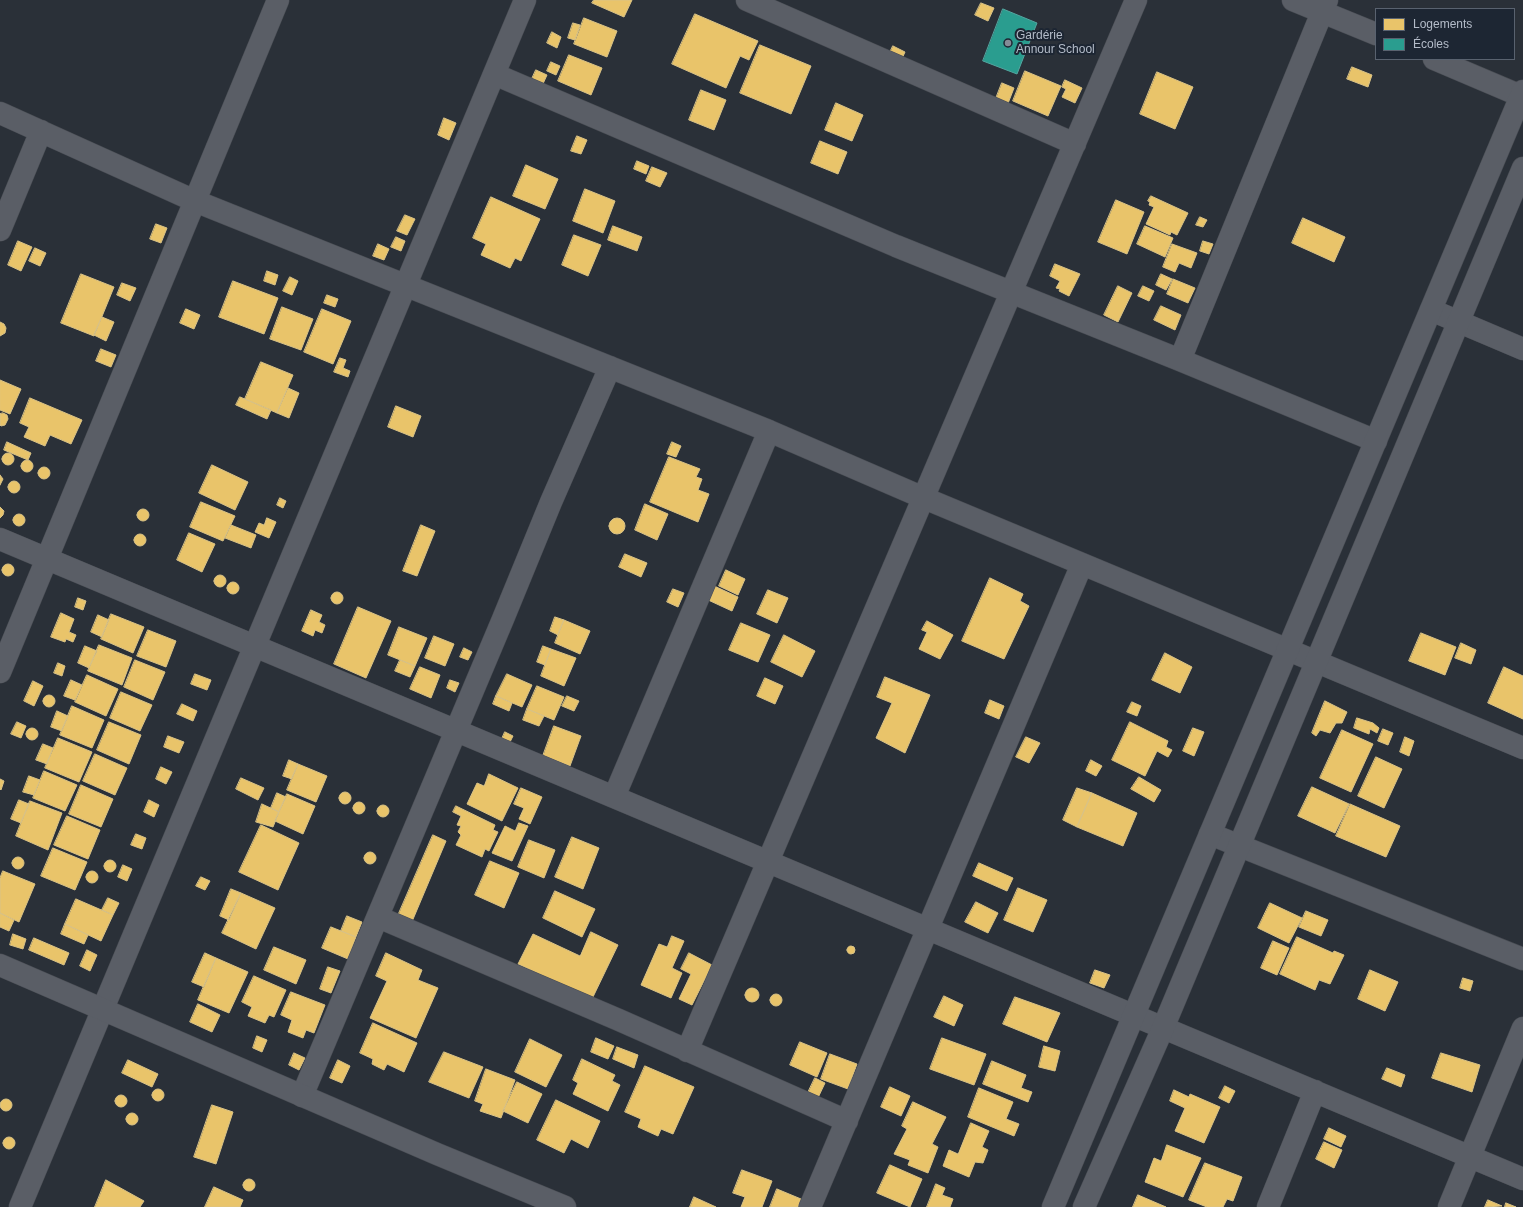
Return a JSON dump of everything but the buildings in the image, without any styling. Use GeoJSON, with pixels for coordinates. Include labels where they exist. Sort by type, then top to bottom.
{"type":"FeatureCollection","features":[{"type":"Feature","properties":{"kind":"street"},"geometry":{"type":"LineString","coordinates":[[0,672],[278,0]]}},
{"type":"Feature","properties":{"kind":"street"},"geometry":{"type":"LineString","coordinates":[[20,1207],[525,0]]}},
{"type":"Feature","properties":{"kind":"street"},"geometry":{"type":"LineString","coordinates":[[747,0],[1075,144]]}},
{"type":"Feature","properties":{"kind":"street"},"geometry":{"type":"LineString","coordinates":[[688,1051],[1136,0]]}},
{"type":"Feature","properties":{"kind":"street"},"geometry":{"type":"LineString","coordinates":[[1294,0],[1325,6],[1375,33]]}},
{"type":"Feature","properties":{"kind":"street"},"geometry":{"type":"LineString","coordinates":[[1180,360],[1325,6]]}},
{"type":"Feature","properties":{"kind":"street"},"geometry":{"type":"LineString","coordinates":[[1053,1207],[1522,94],[1437,60]]}},
{"type":"Feature","properties":{"kind":"street"},"geometry":{"type":"LineString","coordinates":[[494,74],[875,237],[1376,441]]}},
{"type":"Feature","properties":{"kind":"street"},"geometry":{"type":"LineString","coordinates":[[0,113],[195,200],[405,286],[610,366],[769,431],[924,498],[1523,748]]}},
{"type":"Feature","properties":{"kind":"street"},"geometry":{"type":"LineString","coordinates":[[0,230],[41,131]]}},
{"type":"Feature","properties":{"kind":"street"},"geometry":{"type":"LineString","coordinates":[[1084,1207],[1163,1028],[1523,168]]}},
{"type":"Feature","properties":{"kind":"street"},"geometry":{"type":"LineString","coordinates":[[1431,310],[1523,349]]}},
{"type":"Feature","properties":{"kind":"street"},"geometry":{"type":"LineString","coordinates":[[302,1096],[610,366]]}},
{"type":"Feature","properties":{"kind":"street"},"geometry":{"type":"LineString","coordinates":[[614,797],[769,431]]}},
{"type":"Feature","properties":{"kind":"street"},"geometry":{"type":"LineString","coordinates":[[0,538],[1523,1179]]}},
{"type":"Feature","properties":{"kind":"street"},"geometry":{"type":"LineString","coordinates":[[810,1207],[1082,564]]}},
{"type":"Feature","properties":{"kind":"street"},"geometry":{"type":"LineString","coordinates":[[1210,834],[1523,958]]}},
{"type":"Feature","properties":{"kind":"street"},"geometry":{"type":"LineString","coordinates":[[378,917],[847,1121]]}},
{"type":"Feature","properties":{"kind":"street"},"geometry":{"type":"LineString","coordinates":[[0,965],[437,1154],[562,1206]]}},
{"type":"Feature","properties":{"kind":"street"},"geometry":{"type":"LineString","coordinates":[[1449,1207],[1523,1028]]}},
{"type":"Feature","properties":{"kind":"street"},"geometry":{"type":"LineString","coordinates":[[1268,1207],[1314,1091]]}},
{"type":"Feature","properties":{"kind":"place","name":"Gardérie Annour School"},"geometry":{"type":"Point","coordinates":[1008,43]}}]}
